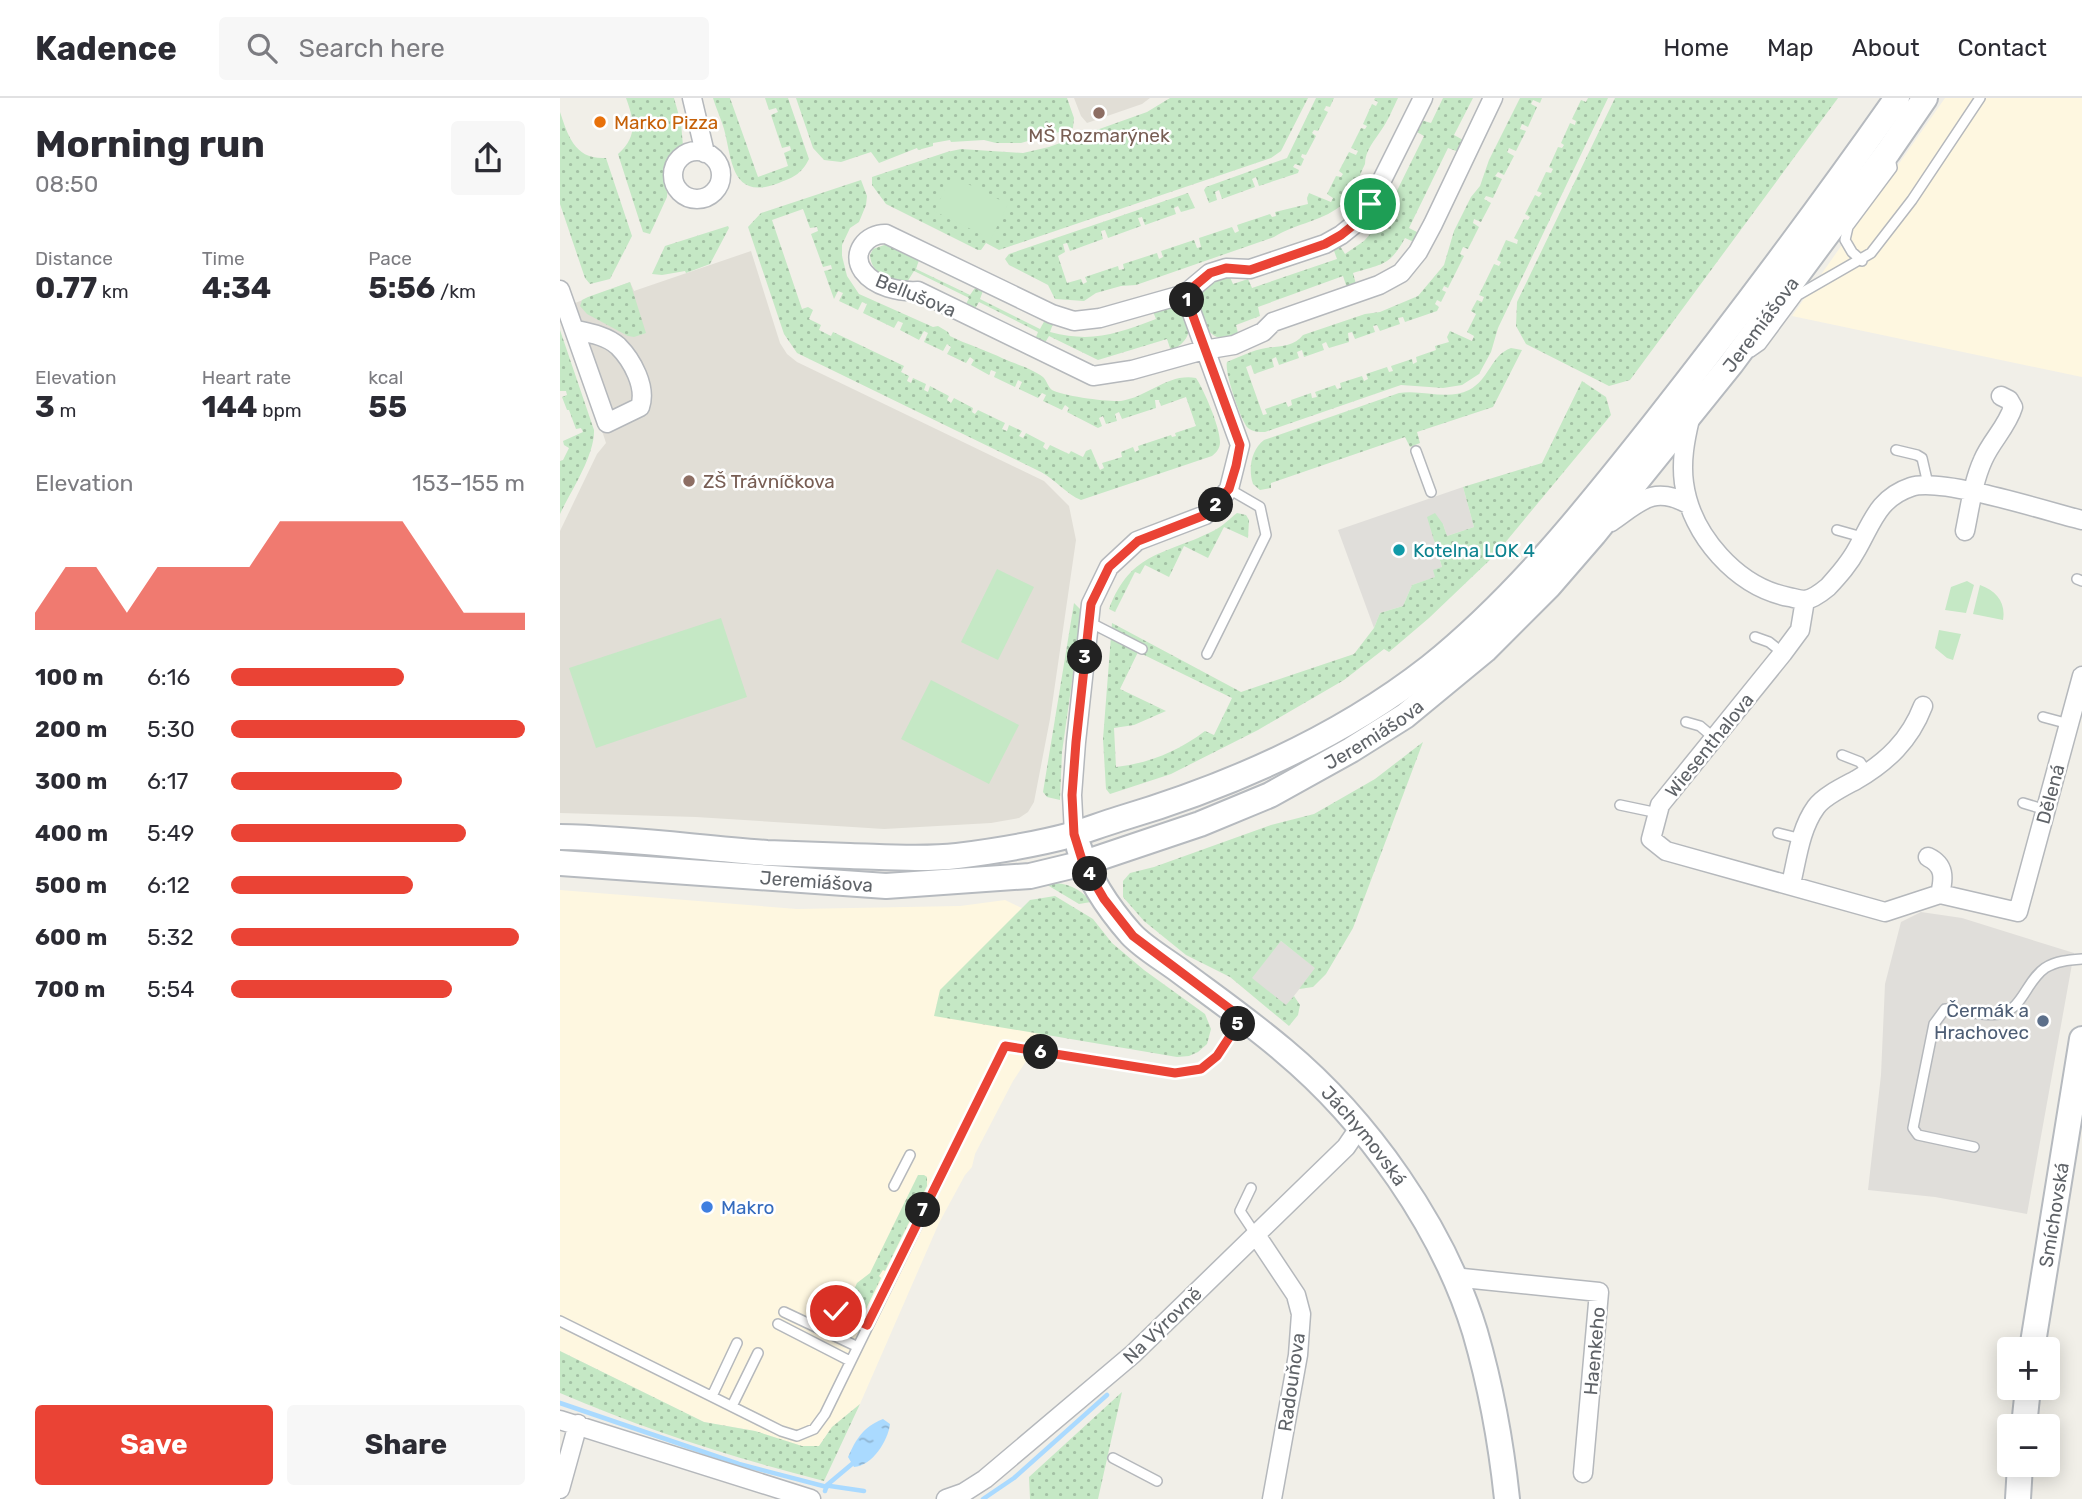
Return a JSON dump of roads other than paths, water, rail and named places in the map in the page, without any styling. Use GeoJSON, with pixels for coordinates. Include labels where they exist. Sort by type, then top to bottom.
{"type":"FeatureCollection","features":[{"type":"Feature","properties":{"kind":"main road","name":"Jeremiášova"},"geometry":{"type":"LineString","coordinates":[[560,837],[607,838],[765,853],[953,856],[1030,845],[1191,797],[1252,772],[1340,728],[1391,696],[1467,636],[1538,564],[1601,490],[1756,293],[1897,98]]}},
{"type":"Feature","properties":{"kind":"main road","name":"Jeremiášova"},"geometry":{"type":"LineString","coordinates":[[560,863],[886,886],[1024,877],[1083,863],[1200,824],[1270,795],[1351,750],[1405,716],[1485,650],[1549,586],[1731,364],[1925,98]]}},
{"type":"Feature","properties":{"kind":"main road","name":"Jáchymovská"},"geometry":{"type":"LineString","coordinates":[[1074,834],[1083,863],[1107,904],[1133,936],[1284,1051],[1328,1091],[1413,1200],[1453,1277],[1474,1330],[1494,1405],[1507,1499]]}},
{"type":"Feature","properties":{"kind":"main road","name":"Smíchovská"},"geometry":{"type":"LineString","coordinates":[[2034,1337],[2082,1039]]}},
{"type":"Feature","properties":{"kind":"main road"},"geometry":{"type":"LineString","coordinates":[[2018,1499],[2019,1477]]}},
{"type":"Feature","properties":{"kind":"street"},"geometry":{"type":"LineString","coordinates":[[692,98],[703,135],[705,153]]}},
{"type":"Feature","properties":{"kind":"street","name":"Bellušova"},"geometry":{"type":"LineString","coordinates":[[1423,98],[1370,204],[1356,223],[1325,244],[1250,270],[1226,268],[1210,273],[1185,294],[1100,318],[1074,321],[1052,314],[886,234],[870,237],[863,244],[859,254],[861,268],[873,279],[895,290],[918,291],[1093,376],[1132,370],[1204,350],[1234,345],[1263,332],[1273,322],[1379,285],[1401,273],[1418,251],[1433,224],[1493,98]]}},
{"type":"Feature","properties":{"kind":"street"},"geometry":{"type":"LineString","coordinates":[[560,290],[607,423],[640,407],[643,395],[641,382],[617,345],[591,333],[576,330]]}},
{"type":"Feature","properties":{"kind":"street"},"geometry":{"type":"LineString","coordinates":[[1074,834],[1072,795],[1091,604],[1109,567],[1138,541],[1205,515],[1229,489],[1240,445],[1185,294]]}},
{"type":"Feature","properties":{"kind":"street"},"geometry":{"type":"LineString","coordinates":[[1965,531],[1984,458],[2010,419],[2013,407],[2009,400],[2001,396]]}},
{"type":"Feature","properties":{"kind":"street"},"geometry":{"type":"LineString","coordinates":[[1690,416],[1683,458],[1683,482],[1688,504],[1719,557],[1736,573],[1758,587],[1779,595],[1805,600],[1822,593],[1843,572],[1867,526],[1881,506],[1903,491],[1928,484],[2082,520]]}},
{"type":"Feature","properties":{"kind":"street"},"geometry":{"type":"LineString","coordinates":[[1594,534],[1650,497],[1672,495],[1688,504]]}},
{"type":"Feature","properties":{"kind":"street","name":"Wiesenthalova"},"geometry":{"type":"LineString","coordinates":[[1805,600],[1800,630],[1660,805],[1651,839],[1667,851],[1885,912],[1940,894]]}},
{"type":"Feature","properties":{"kind":"street","name":"Dělená"},"geometry":{"type":"LineString","coordinates":[[1940,894],[2018,912],[2082,676]]}},
{"type":"Feature","properties":{"kind":"street"},"geometry":{"type":"LineString","coordinates":[[1791,884],[1806,825],[1817,805],[1887,759],[1903,743],[1917,722],[1923,706]]}},
{"type":"Feature","properties":{"kind":"street"},"geometry":{"type":"LineString","coordinates":[[1928,857],[1938,862],[1942,870],[1944,879],[1940,894]]}},
{"type":"Feature","properties":{"kind":"street","name":"Na Výrovně"},"geometry":{"type":"LineString","coordinates":[[946,1499],[963,1493],[985,1479],[1133,1354],[1346,1147],[1359,1128]]}},
{"type":"Feature","properties":{"kind":"street","name":"Radouňova"},"geometry":{"type":"LineString","coordinates":[[1256,1235],[1296,1295],[1301,1314],[1298,1355],[1272,1499]]}},
{"type":"Feature","properties":{"kind":"street","name":"Haenkeho"},"geometry":{"type":"LineString","coordinates":[[1453,1277],[1600,1293],[1583,1473]]}},
{"type":"Feature","properties":{"kind":"street"},"geometry":{"type":"LineString","coordinates":[[560,1489],[569,1422],[811,1499]]}},
{"type":"Feature","properties":{"kind":"lane"},"geometry":{"type":"LineString","coordinates":[[1731,364],[1761,345],[1798,295],[1862,261],[1882,241],[1980,98]]}},
{"type":"Feature","properties":{"kind":"lane"},"geometry":{"type":"LineString","coordinates":[[1862,261],[1852,252],[1845,240],[1848,227],[1892,168],[1888,152]]}},
{"type":"Feature","properties":{"kind":"lane"},"geometry":{"type":"LineString","coordinates":[[1896,450],[1922,458],[1928,484]]}},
{"type":"Feature","properties":{"kind":"lane"},"geometry":{"type":"LineString","coordinates":[[1416,451],[1431,492]]}},
{"type":"Feature","properties":{"kind":"lane"},"geometry":{"type":"LineString","coordinates":[[1207,654],[1266,535],[1260,507],[1229,489]]}},
{"type":"Feature","properties":{"kind":"lane"},"geometry":{"type":"LineString","coordinates":[[1837,530],[1863,537]]}},
{"type":"Feature","properties":{"kind":"lane"},"geometry":{"type":"LineString","coordinates":[[1089,622],[1142,649]]}},
{"type":"Feature","properties":{"kind":"lane"},"geometry":{"type":"LineString","coordinates":[[1755,637],[1769,642],[1783,653]]}},
{"type":"Feature","properties":{"kind":"lane"},"geometry":{"type":"LineString","coordinates":[[2043,717],[2069,724]]}},
{"type":"Feature","properties":{"kind":"lane"},"geometry":{"type":"LineString","coordinates":[[1686,722],[1700,726],[1714,738]]}},
{"type":"Feature","properties":{"kind":"lane"},"geometry":{"type":"LineString","coordinates":[[1842,755],[1860,762],[1868,773]]}},
{"type":"Feature","properties":{"kind":"lane"},"geometry":{"type":"LineString","coordinates":[[2023,803],[2046,810]]}},
{"type":"Feature","properties":{"kind":"lane"},"geometry":{"type":"LineString","coordinates":[[1620,805],[1658,813]]}},
{"type":"Feature","properties":{"kind":"lane"},"geometry":{"type":"LineString","coordinates":[[1778,833],[1802,839]]}},
{"type":"Feature","properties":{"kind":"lane"},"geometry":{"type":"LineString","coordinates":[[1974,1147],[1918,1135],[1913,1128],[1934,1024],[1945,1009],[1988,1015],[2014,1009],[2043,969],[2058,962],[2082,959]]}},
{"type":"Feature","properties":{"kind":"lane"},"geometry":{"type":"LineString","coordinates":[[560,1321],[781,1431],[797,1436],[814,1429],[1005,1046],[1175,1073],[1201,1069],[1217,1056],[1242,1018]]}},
{"type":"Feature","properties":{"kind":"lane"},"geometry":{"type":"LineString","coordinates":[[894,1186],[909,1155]]}},
{"type":"Feature","properties":{"kind":"lane"},"geometry":{"type":"LineString","coordinates":[[1251,1188],[1240,1211],[1256,1235]]}},
{"type":"Feature","properties":{"kind":"lane"},"geometry":{"type":"LineString","coordinates":[[839,1293],[835,1300],[836,1311],[867,1325]]}},
{"type":"Feature","properties":{"kind":"lane"},"geometry":{"type":"LineString","coordinates":[[784,1312],[856,1346]]}},
{"type":"Feature","properties":{"kind":"lane"},"geometry":{"type":"LineString","coordinates":[[778,1324],[850,1361]]}},
{"type":"Feature","properties":{"kind":"lane"},"geometry":{"type":"LineString","coordinates":[[712,1396],[737,1343]]}},
{"type":"Feature","properties":{"kind":"lane"},"geometry":{"type":"LineString","coordinates":[[732,1406],[758,1353]]}},
{"type":"Feature","properties":{"kind":"lane"},"geometry":{"type":"LineString","coordinates":[[1113,1458],[1157,1480]]}},
{"type":"Feature","properties":{"kind":"water"},"geometry":{"type":"Polygon","coordinates":[[[883,1419],[890,1424],[889,1431],[878,1452],[861,1466],[854,1467],[848,1457],[854,1445],[865,1430],[883,1419]]]}},
{"type":"Feature","properties":{"kind":"waterway"},"geometry":{"type":"LineString","coordinates":[[983,1499],[1014,1478],[1107,1395]]}},
{"type":"Feature","properties":{"kind":"waterway"},"geometry":{"type":"LineString","coordinates":[[560,1403],[739,1464],[827,1487]]}},
{"type":"Feature","properties":{"kind":"waterway"},"geometry":{"type":"LineString","coordinates":[[825,1491],[827,1485],[852,1464]]}},
{"type":"Feature","properties":{"kind":"waterway"},"geometry":{"type":"LineString","coordinates":[[830,1486],[864,1491]]}},
{"type":"Feature","properties":{"kind":"place","name":"MŠ Rozmarýnek"},"geometry":{"type":"Point","coordinates":[1099,113]}},
{"type":"Feature","properties":{"kind":"place","name":"Marko Pizza"},"geometry":{"type":"Point","coordinates":[600,122]}},
{"type":"Feature","properties":{"kind":"place","name":"ZŠ Trávníčkova"},"geometry":{"type":"Point","coordinates":[689,481]}},
{"type":"Feature","properties":{"kind":"place","name":"Kotelna LOK 4"},"geometry":{"type":"Point","coordinates":[1399,550]}},
{"type":"Feature","properties":{"kind":"place","name":"Čermák a Hrachovec"},"geometry":{"type":"Point","coordinates":[2043,1021]}},
{"type":"Feature","properties":{"kind":"place","name":"Makro"},"geometry":{"type":"Point","coordinates":[707,1207]}}]}
